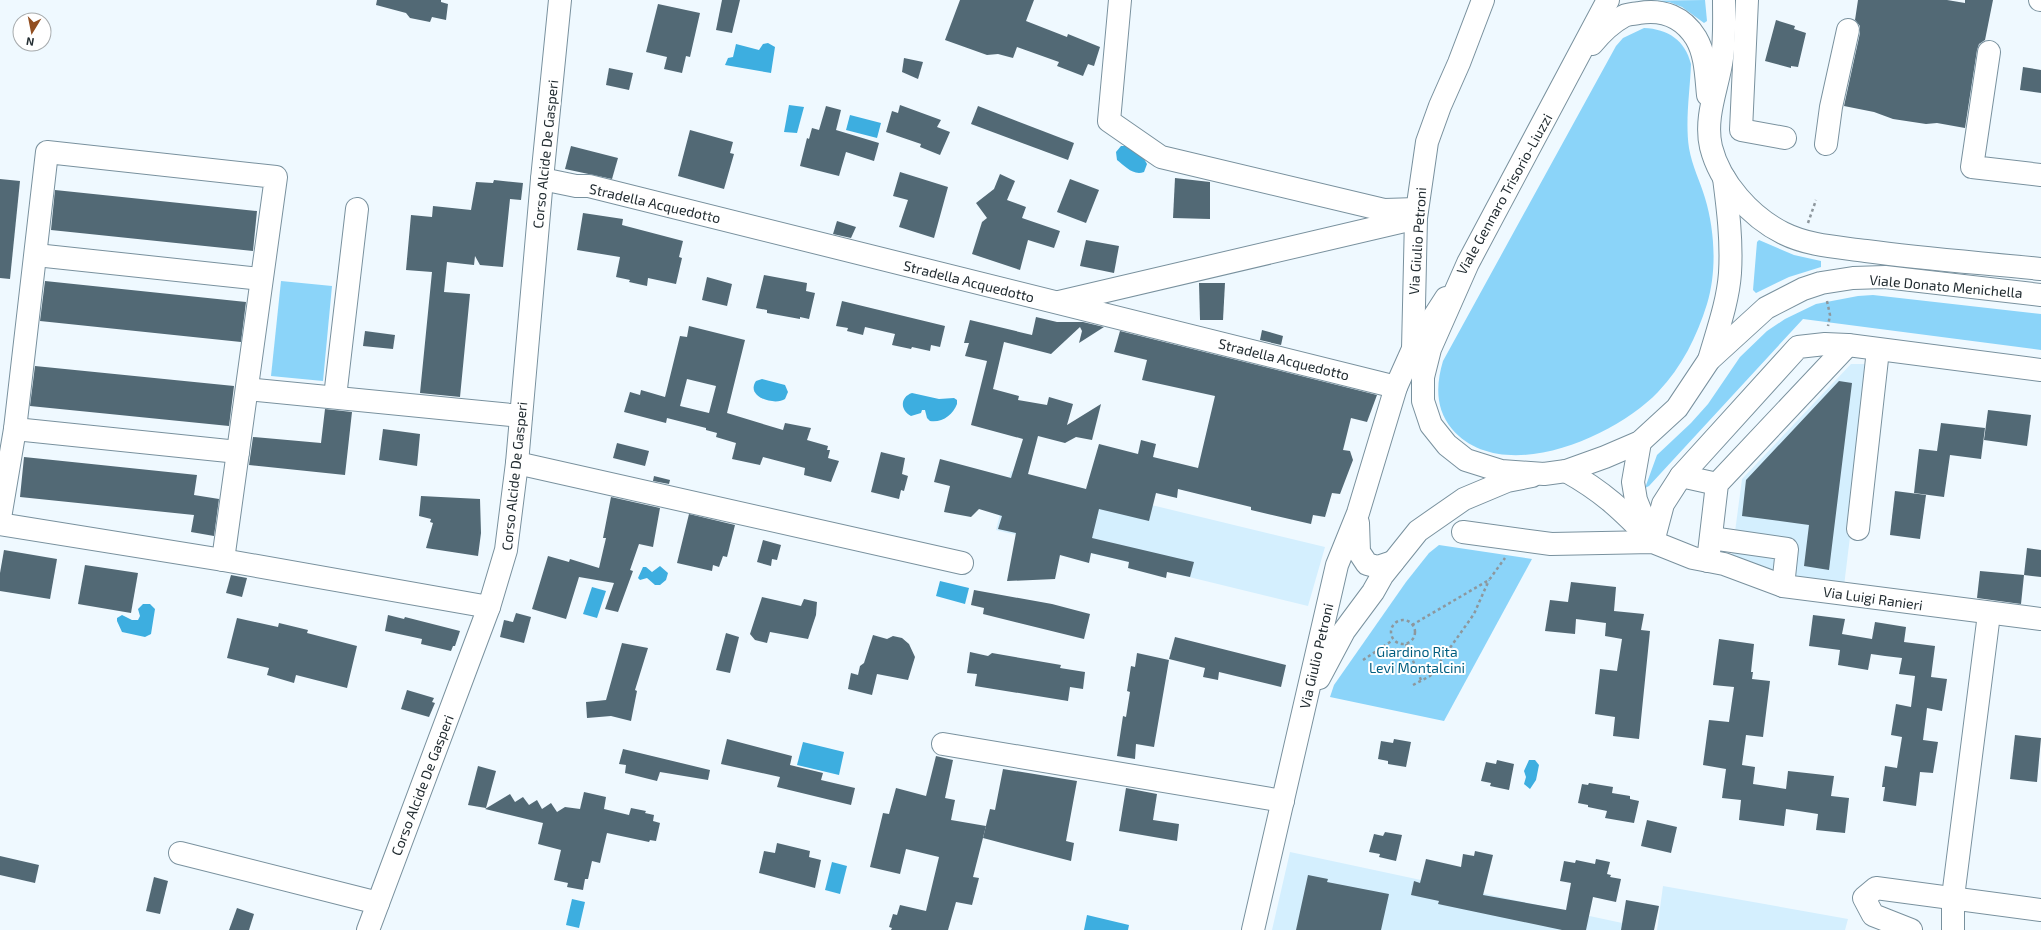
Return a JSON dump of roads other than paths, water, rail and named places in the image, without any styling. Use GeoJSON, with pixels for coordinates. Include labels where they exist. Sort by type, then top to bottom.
{"type":"FeatureCollection","features":[{"type":"Feature","properties":{"kind":"street","name":"Corso Alcide De Gasperi"},"geometry":{"type":"LineString","coordinates":[[368,930],[489,607],[506,550],[517,463],[542,179],[560,0]]}},
{"type":"Feature","properties":{"kind":"street"},"geometry":{"type":"LineString","coordinates":[[1120,0],[1109,121],[1161,157],[1384,210],[1416,214]]}},
{"type":"Feature","properties":{"kind":"street","name":"Via Giulio Petroni"},"geometry":{"type":"LineString","coordinates":[[1413,349],[1416,214],[1427,142],[1483,0]]}},
{"type":"Feature","properties":{"kind":"street","name":"Viale Gennaro Trisorio-Liuzzi"},"geometry":{"type":"LineString","coordinates":[[1396,387],[1413,349],[1468,263],[1608,0]]}},
{"type":"Feature","properties":{"kind":"street","name":"Viale Donato Menichella"},"geometry":{"type":"LineString","coordinates":[[1724,0],[1722,56],[1709,120],[1711,147],[1723,176],[1741,201],[1768,224],[1784,234],[1809,243],[1897,255],[2041,269]]}},
{"type":"Feature","properties":{"kind":"street"},"geometry":{"type":"LineString","coordinates":[[1747,0],[1741,130],[1785,138]]}},
{"type":"Feature","properties":{"kind":"street"},"geometry":{"type":"LineString","coordinates":[[1573,66],[1605,28],[1625,15],[1647,12],[1669,14],[1684,23],[1696,39],[1704,60],[1709,120]]}},
{"type":"Feature","properties":{"kind":"street"},"geometry":{"type":"LineString","coordinates":[[1826,144],[1831,107],[1848,30]]}},
{"type":"Feature","properties":{"kind":"street"},"geometry":{"type":"LineString","coordinates":[[1989,52],[1972,166],[2041,175]]}},
{"type":"Feature","properties":{"kind":"street"},"geometry":{"type":"LineString","coordinates":[[0,518],[15,430],[47,152],[276,177],[223,560]]}},
{"type":"Feature","properties":{"kind":"street","name":"Viale Donato Menichella"},"geometry":{"type":"LineString","coordinates":[[1709,360],[1721,318],[1730,274],[1729,219],[1723,176]]}},
{"type":"Feature","properties":{"kind":"street","name":"Stradella Acquedotto"},"geometry":{"type":"LineString","coordinates":[[542,179],[576,186],[589,186],[1396,387]]}},
{"type":"Feature","properties":{"kind":"street"},"geometry":{"type":"LineString","coordinates":[[335,398],[357,210]]}},
{"type":"Feature","properties":{"kind":"street"},"geometry":{"type":"LineString","coordinates":[[1056,303],[1416,214]]}},
{"type":"Feature","properties":{"kind":"street"},"geometry":{"type":"LineString","coordinates":[[36,255],[261,280]]}},
{"type":"Feature","properties":{"kind":"street"},"geometry":{"type":"LineString","coordinates":[[1468,263],[1430,349],[1423,377],[1423,401],[1431,425],[1447,445],[1466,460],[1501,471],[1544,474]]}},
{"type":"Feature","properties":{"kind":"street","name":"Viale Donato Menichella"},"geometry":{"type":"LineString","coordinates":[[1304,705],[1344,631],[1393,562],[1418,531],[1464,499],[1506,480],[1566,472],[1640,442],[1677,408],[1709,360],[1766,308],[1804,289],[1821,283],[1853,278],[1885,277],[2041,295]]}},
{"type":"Feature","properties":{"kind":"street"},"geometry":{"type":"LineString","coordinates":[[1653,542],[1663,504],[1681,476],[1798,347],[1825,344],[1848,345],[2041,370]]}},
{"type":"Feature","properties":{"kind":"street"},"geometry":{"type":"LineString","coordinates":[[1708,561],[1718,484],[1848,345]]}},
{"type":"Feature","properties":{"kind":"street"},"geometry":{"type":"LineString","coordinates":[[1858,529],[1878,350]]}},
{"type":"Feature","properties":{"kind":"street","name":"Via Giulio Petroni"},"geometry":{"type":"LineString","coordinates":[[1253,930],[1337,565],[1358,513],[1396,387]]}},
{"type":"Feature","properties":{"kind":"street"},"geometry":{"type":"LineString","coordinates":[[247,389],[521,416]]}},
{"type":"Feature","properties":{"kind":"street"},"geometry":{"type":"LineString","coordinates":[[15,430],[238,452]]}},
{"type":"Feature","properties":{"kind":"street"},"geometry":{"type":"LineString","coordinates":[[1640,442],[1633,482],[1636,500],[1653,542]]}},
{"type":"Feature","properties":{"kind":"street"},"geometry":{"type":"LineString","coordinates":[[517,463],[962,563]]}},
{"type":"Feature","properties":{"kind":"street"},"geometry":{"type":"LineString","coordinates":[[1566,472],[1593,486],[1621,508],[1653,542]]}},
{"type":"Feature","properties":{"kind":"street"},"geometry":{"type":"LineString","coordinates":[[1681,476],[1718,484]]}},
{"type":"Feature","properties":{"kind":"street"},"geometry":{"type":"LineString","coordinates":[[1358,513],[1359,552],[1367,564],[1378,567],[1393,562]]}},
{"type":"Feature","properties":{"kind":"street"},"geometry":{"type":"LineString","coordinates":[[0,524],[223,560],[489,607]]}},
{"type":"Feature","properties":{"kind":"street","name":"Via Luigi Ranieri"},"geometry":{"type":"LineString","coordinates":[[1463,532],[1551,544],[1653,542],[1693,558],[1724,564],[1783,586],[1989,614],[2041,619]]}},
{"type":"Feature","properties":{"kind":"street"},"geometry":{"type":"LineString","coordinates":[[1711,538],[1787,550],[1783,586]]}},
{"type":"Feature","properties":{"kind":"street"},"geometry":{"type":"LineString","coordinates":[[1952,930],[1953,897],[1989,614]]}},
{"type":"Feature","properties":{"kind":"street"},"geometry":{"type":"LineString","coordinates":[[943,744],[1283,801]]}},
{"type":"Feature","properties":{"kind":"street"},"geometry":{"type":"LineString","coordinates":[[180,853],[378,903]]}},
{"type":"Feature","properties":{"kind":"street"},"geometry":{"type":"LineString","coordinates":[[1911,930],[1873,915],[1864,898],[1876,888],[1953,897],[2041,910]]}},
{"type":"Feature","properties":{"kind":"park label","name":"Giardino Rita Levi Montalcini"},"geometry":{"type":"Point","coordinates":[1417,660]}}]}
